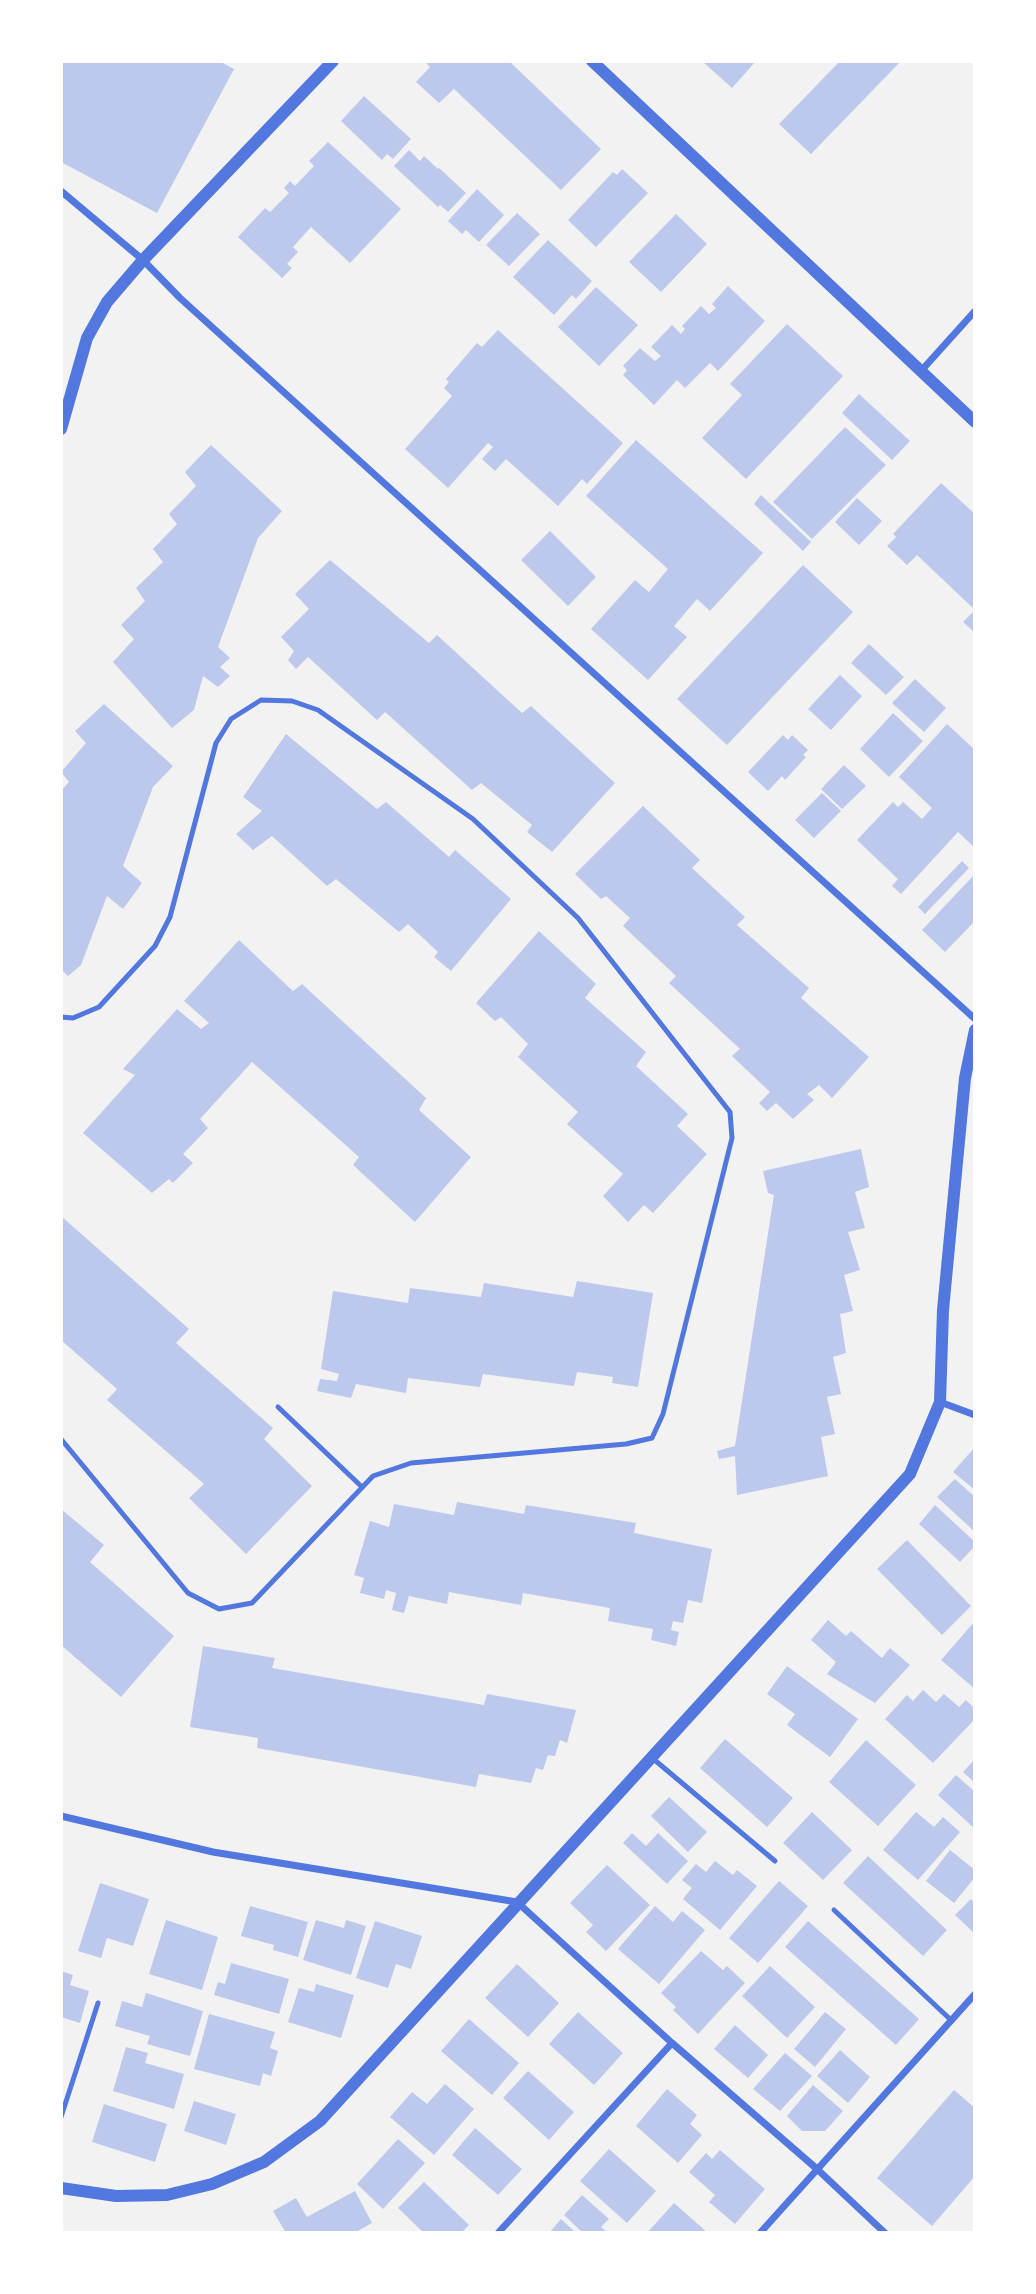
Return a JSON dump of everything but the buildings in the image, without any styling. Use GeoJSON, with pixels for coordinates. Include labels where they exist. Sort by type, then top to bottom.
{"type":"FeatureCollection","features":[{"type":"Feature","properties":{"kind":"street"},"geometry":{"type":"LineString","coordinates":[[61,429],[88,338],[107,302],[143,260],[333,61]]}},
{"type":"Feature","properties":{"kind":"street"},"geometry":{"type":"LineString","coordinates":[[592,61],[975,422]]}},
{"type":"Feature","properties":{"kind":"street"},"geometry":{"type":"LineString","coordinates":[[61,191],[143,260],[180,298],[975,1020]]}},
{"type":"Feature","properties":{"kind":"street"},"geometry":{"type":"LineString","coordinates":[[921,371],[975,311]]}},
{"type":"Feature","properties":{"kind":"street"},"geometry":{"type":"LineString","coordinates":[[61,2188],[116,2196],[167,2195],[212,2184],[264,2162],[320,2121],[517,1902],[911,1474],[940,1402],[943,1310],[965,1078],[975,1030]]}},
{"type":"Feature","properties":{"kind":"street"},"geometry":{"type":"LineString","coordinates":[[940,1402],[975,1415]]}},
{"type":"Feature","properties":{"kind":"street"},"geometry":{"type":"LineString","coordinates":[[61,1816],[213,1852],[517,1902],[672,2043],[817,2169],[885,2233]]}},
{"type":"Feature","properties":{"kind":"street"},"geometry":{"type":"LineString","coordinates":[[760,2233],[975,1994]]}},
{"type":"Feature","properties":{"kind":"street"},"geometry":{"type":"LineString","coordinates":[[498,2233],[672,2043]]}},
{"type":"Feature","properties":{"kind":"lane"},"geometry":{"type":"LineString","coordinates":[[61,1017],[72,1018],[99,1007],[155,946],[170,917],[216,743],[231,719],[261,700],[292,701],[318,709],[473,818],[578,918],[730,1112],[732,1138],[663,1414],[652,1438],[626,1444],[411,1463],[373,1476],[252,1603],[219,1609],[188,1593],[61,1439]]}},
{"type":"Feature","properties":{"kind":"lane"},"geometry":{"type":"LineString","coordinates":[[278,1407],[362,1487]]}},
{"type":"Feature","properties":{"kind":"lane"},"geometry":{"type":"LineString","coordinates":[[651,1757],[775,1861]]}},
{"type":"Feature","properties":{"kind":"lane"},"geometry":{"type":"LineString","coordinates":[[834,1910],[951,2021]]}},
{"type":"Feature","properties":{"kind":"lane"},"geometry":{"type":"LineString","coordinates":[[61,2117],[98,2003]]}}]}
